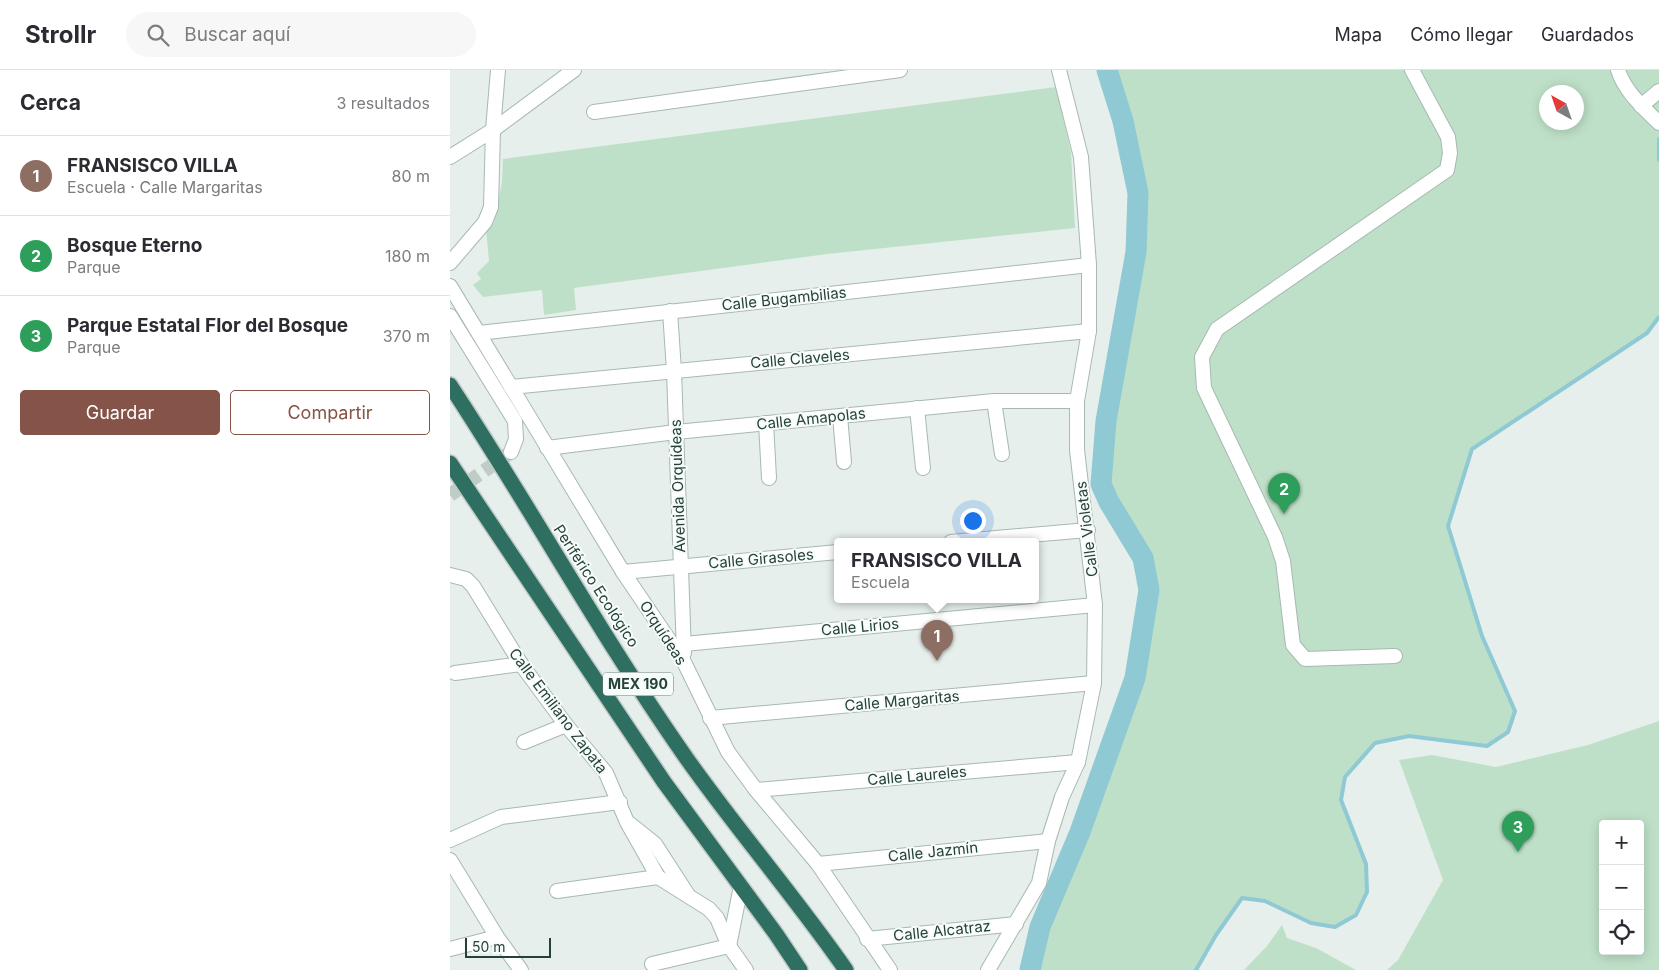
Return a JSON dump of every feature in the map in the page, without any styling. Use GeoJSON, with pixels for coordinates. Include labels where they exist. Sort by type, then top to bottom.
{"type":"FeatureCollection","features":[{"type":"Feature","properties":{"kind":"highway","name":"Periférico Ecológico"},"geometry":{"type":"LineString","coordinates":[[450,385],[560,564],[687,759],[811,920],[846,970]]}},
{"type":"Feature","properties":{"kind":"highway","name":"MEX 190"},"geometry":{"type":"LineString","coordinates":[[450,463],[664,782],[800,970]]}},
{"type":"Feature","properties":{"kind":"street"},"geometry":{"type":"LineString","coordinates":[[450,263],[485,222],[491,207],[493,130],[498,70]]}},
{"type":"Feature","properties":{"kind":"street"},"geometry":{"type":"LineString","coordinates":[[450,157],[493,130],[574,70]]}},
{"type":"Feature","properties":{"kind":"street"},"geometry":{"type":"LineString","coordinates":[[594,112],[900,70]]}},
{"type":"Feature","properties":{"kind":"street","name":"Calle Violetas"},"geometry":{"type":"LineString","coordinates":[[988,970],[1039,882],[1048,841],[1062,797],[1078,762],[1094,683],[1096,605],[1077,450],[1077,401],[1089,331],[1089,265],[1081,157],[1059,70]]}},
{"type":"Feature","properties":{"kind":"street"},"geometry":{"type":"LineString","coordinates":[[1395,656],[1306,659],[1298,653],[1293,645],[1283,561],[1275,537],[1204,388],[1202,357],[1217,329],[1447,170],[1450,153],[1448,137],[1412,70]]}},
{"type":"Feature","properties":{"kind":"street"},"geometry":{"type":"LineString","coordinates":[[1618,70],[1622,83],[1641,106],[1659,123]]}},
{"type":"Feature","properties":{"kind":"street"},"geometry":{"type":"LineString","coordinates":[[1641,106],[1659,92]]}},
{"type":"Feature","properties":{"kind":"street","name":"Calle Bugambilias"},"geometry":{"type":"LineString","coordinates":[[479,333],[1089,265]]}},
{"type":"Feature","properties":{"kind":"street","name":"Orquídeas"},"geometry":{"type":"LineString","coordinates":[[450,286],[546,448],[623,572],[684,662],[728,752],[756,790],[818,864],[867,939],[890,970]]}},
{"type":"Feature","properties":{"kind":"street","name":"Avenida Orquídeas"},"geometry":{"type":"LineString","coordinates":[[670,311],[682,566],[684,662]]}},
{"type":"Feature","properties":{"kind":"street"},"geometry":{"type":"LineString","coordinates":[[450,316],[515,421],[516,439],[511,452]]}},
{"type":"Feature","properties":{"kind":"street","name":"Calle Claveles"},"geometry":{"type":"LineString","coordinates":[[511,387],[1089,331]]}},
{"type":"Feature","properties":{"kind":"street"},"geometry":{"type":"LineString","coordinates":[[994,401],[1002,454]]}},
{"type":"Feature","properties":{"kind":"street","name":"Calle Amapolas"},"geometry":{"type":"LineString","coordinates":[[546,448],[676,432],[994,401],[1077,401]]}},
{"type":"Feature","properties":{"kind":"street"},"geometry":{"type":"LineString","coordinates":[[917,408],[922,468]]}},
{"type":"Feature","properties":{"kind":"street"},"geometry":{"type":"LineString","coordinates":[[840,416],[844,462]]}},
{"type":"Feature","properties":{"kind":"street"},"geometry":{"type":"LineString","coordinates":[[766,423],[769,478]]}},
{"type":"Feature","properties":{"kind":"street"},"geometry":{"type":"LineString","coordinates":[[996,538],[1088,530]]}},
{"type":"Feature","properties":{"kind":"street","name":"Calle Girasoles"},"geometry":{"type":"LineString","coordinates":[[623,572],[834,552]]}},
{"type":"Feature","properties":{"kind":"street","name":"Calle Emiliano Zapata"},"geometry":{"type":"LineString","coordinates":[[450,575],[466,579],[473,586],[521,664],[566,726],[606,773],[627,822],[658,878]]}},
{"type":"Feature","properties":{"kind":"street","name":"Calle Lirios"},"geometry":{"type":"LineString","coordinates":[[684,644],[1096,605]]}},
{"type":"Feature","properties":{"kind":"street"},"geometry":{"type":"LineString","coordinates":[[455,673],[521,664]]}},
{"type":"Feature","properties":{"kind":"street","name":"Calle Margaritas"},"geometry":{"type":"LineString","coordinates":[[710,718],[1094,683]]}},
{"type":"Feature","properties":{"kind":"street"},"geometry":{"type":"LineString","coordinates":[[524,742],[566,726]]}},
{"type":"Feature","properties":{"kind":"street","name":"Calle Laureles"},"geometry":{"type":"LineString","coordinates":[[756,790],[1078,762]]}},
{"type":"Feature","properties":{"kind":"street"},"geometry":{"type":"LineString","coordinates":[[450,840],[501,817],[620,802]]}},
{"type":"Feature","properties":{"kind":"street"},"geometry":{"type":"LineString","coordinates":[[627,822],[655,844],[688,896]]}},
{"type":"Feature","properties":{"kind":"street","name":"Calle Jazmín"},"geometry":{"type":"LineString","coordinates":[[818,864],[1048,841]]}},
{"type":"Feature","properties":{"kind":"street"},"geometry":{"type":"LineString","coordinates":[[450,860],[497,937],[521,970]]}},
{"type":"Feature","properties":{"kind":"street"},"geometry":{"type":"LineString","coordinates":[[557,891],[658,878],[709,909],[717,918],[729,946],[746,970]]}},
{"type":"Feature","properties":{"kind":"street"},"geometry":{"type":"LineString","coordinates":[[729,946],[740,886]]}},
{"type":"Feature","properties":{"kind":"street","name":"Calle Alcatraz"},"geometry":{"type":"LineString","coordinates":[[867,939],[1016,924]]}},
{"type":"Feature","properties":{"kind":"street"},"geometry":{"type":"LineString","coordinates":[[450,949],[497,937]]}},
{"type":"Feature","properties":{"kind":"street"},"geometry":{"type":"LineString","coordinates":[[652,964],[729,946]]}},
{"type":"Feature","properties":{"kind":"green space"},"geometry":{"type":"Polygon","coordinates":[[[1107,70],[1659,70],[1659,317],[1647,333],[1472,449],[1448,526],[1481,636],[1515,711],[1508,732],[1487,746],[1409,736],[1375,743],[1345,777],[1341,800],[1366,864],[1367,892],[1356,915],[1335,927],[1311,923],[1265,901],[1242,898],[1216,935],[1196,970],[1030,970],[1040,927],[1080,832],[1135,678],[1149,590],[1143,558],[1109,502],[1101,484],[1106,421],[1136,252],[1138,193],[1124,121],[1107,70]]]}},
{"type":"Feature","properties":{"kind":"green space"},"geometry":{"type":"Polygon","coordinates":[[[1056,87],[1071,153],[1075,228],[827,254],[574,288],[576,310],[544,315],[542,290],[483,297],[473,285],[481,279],[477,273],[489,261],[486,229],[494,223],[502,182],[503,159],[1056,87]]]}},
{"type":"Feature","properties":{"kind":"green space"},"geometry":{"type":"Polygon","coordinates":[[[1659,721],[1659,970],[1387,970],[1398,960],[1443,880],[1399,760],[1432,755],[1496,767],[1588,745],[1659,721]]]}},
{"type":"Feature","properties":{"kind":"green space"},"geometry":{"type":"Polygon","coordinates":[[[1282,925],[1287,938],[1316,948],[1356,970],[1244,970],[1267,946],[1282,925]]]}},
{"type":"Feature","properties":{"kind":"waterway"},"geometry":{"type":"LineString","coordinates":[[1030,970],[1040,927],[1080,832],[1135,678],[1149,590],[1143,558],[1109,502],[1101,484],[1106,421],[1136,252],[1138,193],[1123,121],[1107,70]]}},
{"type":"Feature","properties":{"kind":"waterway"},"geometry":{"type":"LineString","coordinates":[[1659,139],[1659,160]]}},
{"type":"Feature","properties":{"kind":"waterway"},"geometry":{"type":"LineString","coordinates":[[1196,970],[1216,935],[1242,898],[1265,901],[1311,923],[1335,927],[1356,915],[1367,892],[1366,864],[1341,800],[1345,777],[1375,743],[1409,736],[1487,746],[1508,732],[1515,711],[1482,636],[1448,526],[1472,449],[1647,333],[1659,317]]}},
{"type":"Feature","properties":{"kind":"tunnel"},"geometry":{"type":"LineString","coordinates":[[450,495],[511,452]]}},
{"type":"Feature","properties":{"kind":"place","name":"Bosque Eterno"},"geometry":{"type":"Point","coordinates":[1284,514]}},
{"type":"Feature","properties":{"kind":"place","name":"FRANSISCO VILLA"},"geometry":{"type":"Point","coordinates":[937,661]}},
{"type":"Feature","properties":{"kind":"place","name":"Parque Estatal Flor del Bosque"},"geometry":{"type":"Point","coordinates":[1518,852]}}]}
